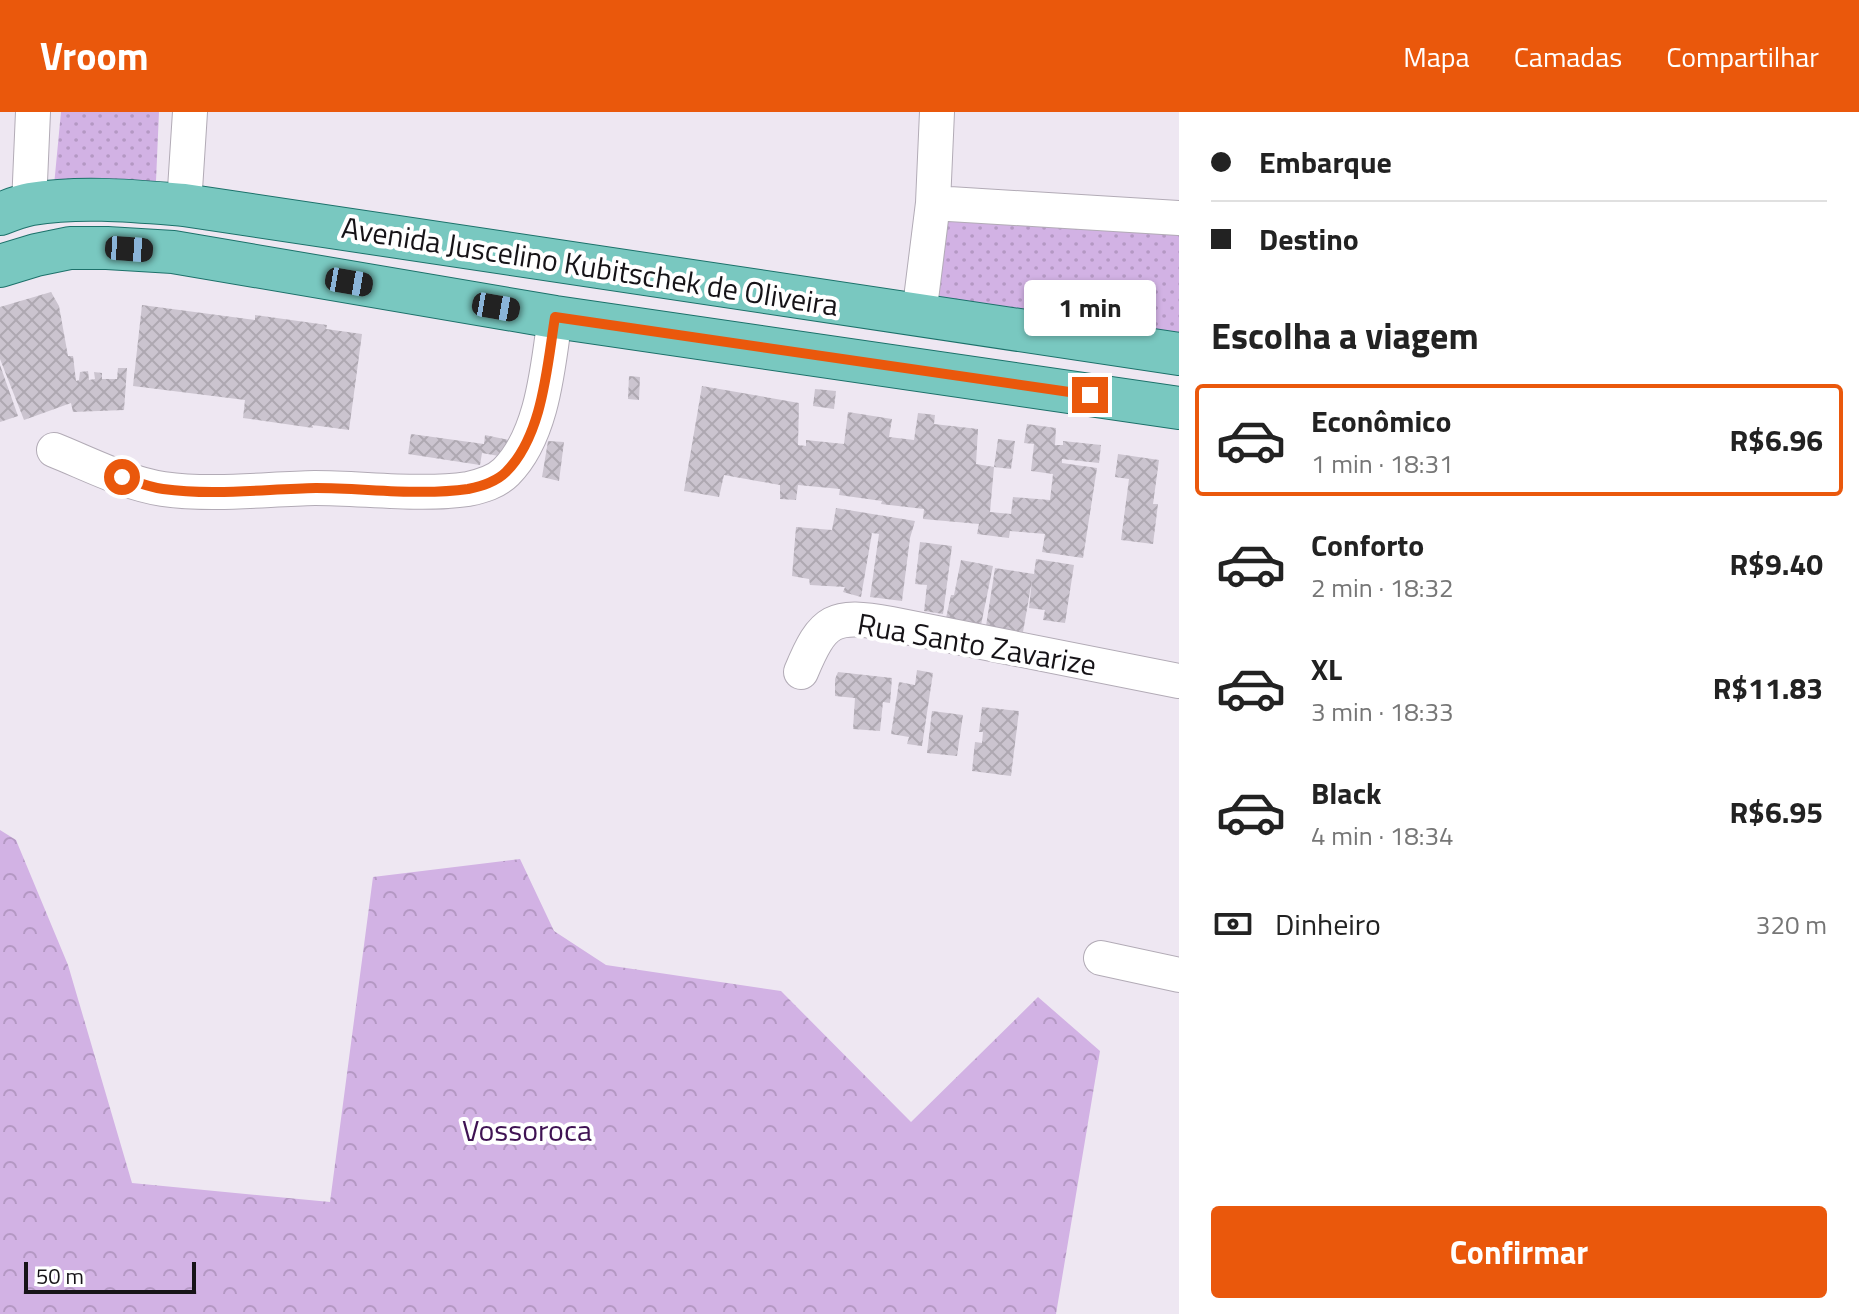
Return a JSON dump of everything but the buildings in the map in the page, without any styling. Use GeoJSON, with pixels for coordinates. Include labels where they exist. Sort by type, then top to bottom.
{"type":"FeatureCollection","features":[{"type":"Feature","properties":{"kind":"main road","name":"Avenida Juscelino Kubitschek de Oliveira"},"geometry":{"type":"LineString","coordinates":[[15,209],[82,200],[184,205],[1179,354]]}},
{"type":"Feature","properties":{"kind":"main road","name":"Avenida Juscelino Kubitschek de Oliveira"},"geometry":{"type":"LineString","coordinates":[[0,266],[70,248],[173,252],[555,317],[1179,408]]}},
{"type":"Feature","properties":{"kind":"street"},"geometry":{"type":"LineString","coordinates":[[15,209],[33,112]]}},
{"type":"Feature","properties":{"kind":"street"},"geometry":{"type":"LineString","coordinates":[[184,205],[190,112]]}},
{"type":"Feature","properties":{"kind":"street"},"geometry":{"type":"LineString","coordinates":[[919,315],[933,203],[937,112]]}},
{"type":"Feature","properties":{"kind":"street"},"geometry":{"type":"LineString","coordinates":[[933,203],[1179,218]]}},
{"type":"Feature","properties":{"kind":"street"},"geometry":{"type":"LineString","coordinates":[[54,450],[145,485],[187,491],[315,488],[441,490],[476,487],[505,472],[526,443],[544,391],[555,317]]}},
{"type":"Feature","properties":{"kind":"street","name":"Rua Santo Zavarize"},"geometry":{"type":"LineString","coordinates":[[801,672],[813,643],[822,632],[841,620],[861,619],[1179,681]]}},
{"type":"Feature","properties":{"kind":"street"},"geometry":{"type":"LineString","coordinates":[[1101,958],[1179,975]]}},
{"type":"Feature","properties":{"kind":"green space"},"geometry":{"type":"Polygon","coordinates":[[[61,112],[159,112],[156,181],[53,196],[61,112]]]}},
{"type":"Feature","properties":{"kind":"green space"},"geometry":{"type":"Polygon","coordinates":[[[943,208],[1179,225],[1179,336],[934,309],[943,208]]]}},
{"type":"Feature","properties":{"kind":"green space","name":"Vossoroca"},"geometry":{"type":"Polygon","coordinates":[[[0,830],[16,840],[68,965],[132,1183],[330,1202],[373,877],[520,859],[554,931],[606,965],[781,991],[911,1122],[1038,997],[1100,1051],[1056,1314],[0,1314],[0,830]]]}},
{"type":"Feature","properties":{"kind":"route"},"geometry":{"type":"LineString","coordinates":[[122,477],[163,489],[187,491],[315,488],[441,490],[488,484],[505,472],[526,443],[544,391],[555,317],[1090,395]]}}]}
